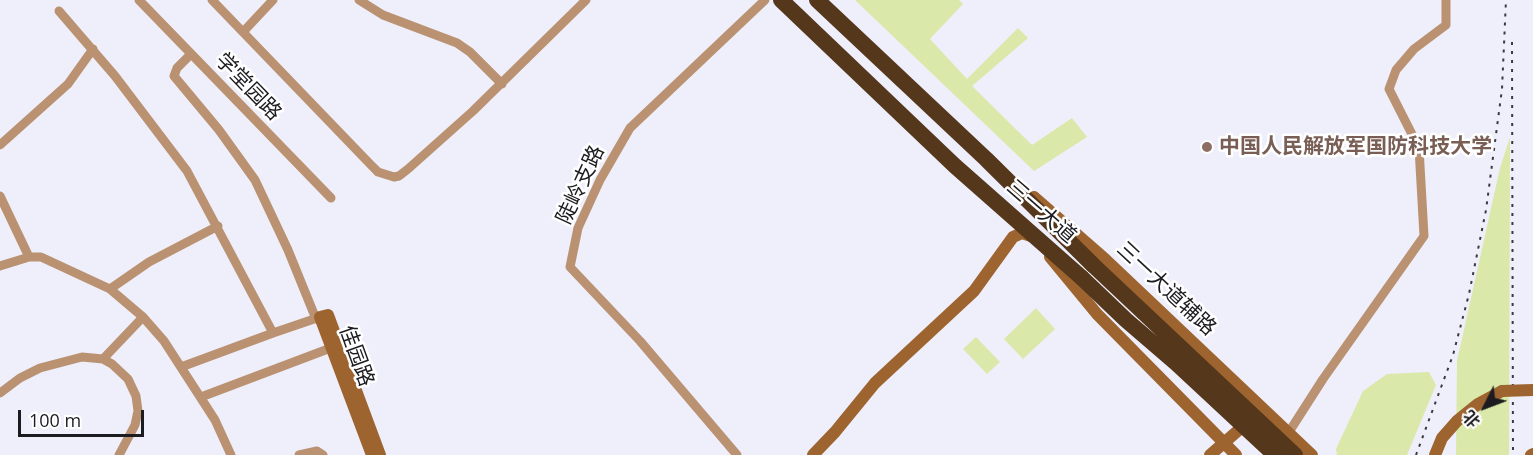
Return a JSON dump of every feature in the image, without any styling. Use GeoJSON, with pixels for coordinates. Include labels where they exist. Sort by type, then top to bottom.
{"type":"FeatureCollection","features":[{"type":"Feature","properties":{"kind":"highway","name":"三一大道"},"geometry":{"type":"LineString","coordinates":[[781,0],[940,152],[1034,237],[1088,271],[1295,455]]}},
{"type":"Feature","properties":{"kind":"highway","name":"三一大道"},"geometry":{"type":"LineString","coordinates":[[817,0],[986,159],[1088,271],[1126,320],[1275,455]]}},
{"type":"Feature","properties":{"kind":"highway"},"geometry":{"type":"LineString","coordinates":[[1126,320],[1169,370],[1258,455]]}},
{"type":"Feature","properties":{"kind":"street","name":"学堂园路"},"geometry":{"type":"LineString","coordinates":[[139,0],[331,198]]}},
{"type":"Feature","properties":{"kind":"street"},"geometry":{"type":"LineString","coordinates":[[212,0],[378,172],[394,177],[408,169],[502,84],[585,0]]}},
{"type":"Feature","properties":{"kind":"street"},"geometry":{"type":"LineString","coordinates":[[243,33],[273,0]]}},
{"type":"Feature","properties":{"kind":"street"},"geometry":{"type":"LineString","coordinates":[[359,0],[383,15],[457,43],[470,52],[502,84]]}},
{"type":"Feature","properties":{"kind":"street","name":"陡岭支路"},"geometry":{"type":"LineString","coordinates":[[737,455],[640,341],[570,267],[578,228],[600,180],[630,128],[765,0]]}},
{"type":"Feature","properties":{"kind":"street"},"geometry":{"type":"LineString","coordinates":[[1289,432],[1323,379],[1424,236],[1419,148],[1389,89],[1396,70],[1414,50],[1446,25],[1446,0]]}},
{"type":"Feature","properties":{"kind":"street"},"geometry":{"type":"LineString","coordinates":[[60,10],[187,171],[273,333]]}},
{"type":"Feature","properties":{"kind":"street"},"geometry":{"type":"LineString","coordinates":[[0,145],[68,84],[93,49]]}},
{"type":"Feature","properties":{"kind":"street"},"geometry":{"type":"LineString","coordinates":[[181,367],[318,318],[255,180],[219,130],[174,76],[177,68],[191,54]]}},
{"type":"Feature","properties":{"kind":"street","name":"三一大道辅路"},"geometry":{"type":"LineString","coordinates":[[986,159],[1105,258],[1312,455]]}},
{"type":"Feature","properties":{"kind":"street"},"geometry":{"type":"LineString","coordinates":[[0,196],[29,256]]}},
{"type":"Feature","properties":{"kind":"street"},"geometry":{"type":"LineString","coordinates":[[807,455],[832,429],[872,380],[970,288],[1009,234],[1008,219],[1002,208]]}},
{"type":"Feature","properties":{"kind":"street"},"geometry":{"type":"LineString","coordinates":[[110,289],[148,262],[218,226]]}},
{"type":"Feature","properties":{"kind":"street"},"geometry":{"type":"LineString","coordinates":[[813,455],[875,383],[974,291],[1013,237],[1022,233],[1034,237],[1097,314],[1228,450]]}},
{"type":"Feature","properties":{"kind":"street"},"geometry":{"type":"LineString","coordinates":[[0,266],[29,256],[41,258],[110,289],[142,317],[164,341],[215,420],[231,455]]}},
{"type":"Feature","properties":{"kind":"street","name":"佳园路"},"geometry":{"type":"LineString","coordinates":[[318,318],[328,315],[335,346],[372,455]]}},
{"type":"Feature","properties":{"kind":"street"},"geometry":{"type":"LineString","coordinates":[[103,358],[142,317]]}},
{"type":"Feature","properties":{"kind":"street"},"geometry":{"type":"LineString","coordinates":[[201,397],[335,346]]}},
{"type":"Feature","properties":{"kind":"street","name":"佳园路"},"geometry":{"type":"LineString","coordinates":[[335,346],[380,455]]}},
{"type":"Feature","properties":{"kind":"street"},"geometry":{"type":"LineString","coordinates":[[0,393],[20,378],[40,368],[82,357],[103,358],[128,379],[136,396],[138,411],[135,425],[119,455]]}},
{"type":"Feature","properties":{"kind":"street"},"geometry":{"type":"LineString","coordinates":[[1435,455],[1442,438],[1457,421],[1478,404],[1503,394],[1533,390]]}},
{"type":"Feature","properties":{"kind":"street"},"geometry":{"type":"LineString","coordinates":[[1441,455],[1449,439],[1465,420],[1503,394],[1520,395],[1533,399]]}},
{"type":"Feature","properties":{"kind":"street"},"geometry":{"type":"LineString","coordinates":[[1210,455],[1228,450],[1266,411]]}},
{"type":"Feature","properties":{"kind":"street"},"geometry":{"type":"LineString","coordinates":[[299,455],[317,451],[323,455]]}},
{"type":"Feature","properties":{"kind":"green space"},"geometry":{"type":"Polygon","coordinates":[[[855,0],[959,0],[963,4],[930,39],[967,79],[1018,28],[1028,38],[972,86],[1032,145],[1072,118],[1087,137],[1034,171],[855,0]]]}},
{"type":"Feature","properties":{"kind":"green space"},"geometry":{"type":"Polygon","coordinates":[[[1510,137],[1509,455],[1456,455],[1457,361],[1500,168],[1510,137]]]}},
{"type":"Feature","properties":{"kind":"green space"},"geometry":{"type":"Polygon","coordinates":[[[1036,308],[1055,329],[1023,359],[1004,339],[1036,308]]]}},
{"type":"Feature","properties":{"kind":"green space"},"geometry":{"type":"Polygon","coordinates":[[[976,337],[1000,362],[987,374],[963,349],[976,337]]]}},
{"type":"Feature","properties":{"kind":"green space"},"geometry":{"type":"Polygon","coordinates":[[[1429,372],[1436,385],[1407,455],[1337,455],[1336,449],[1363,391],[1387,374],[1429,372]]]}},
{"type":"Feature","properties":{"kind":"railway"},"geometry":{"type":"LineString","coordinates":[[1416,455],[1453,355],[1469,294],[1486,210],[1502,89],[1506,0]]}},
{"type":"Feature","properties":{"kind":"railway"},"geometry":{"type":"LineString","coordinates":[[1512,42],[1513,455]]}},
{"type":"Feature","properties":{"kind":"place","name":"中国人民解放军国防科技大学"},"geometry":{"type":"Point","coordinates":[1207,147]}}]}
